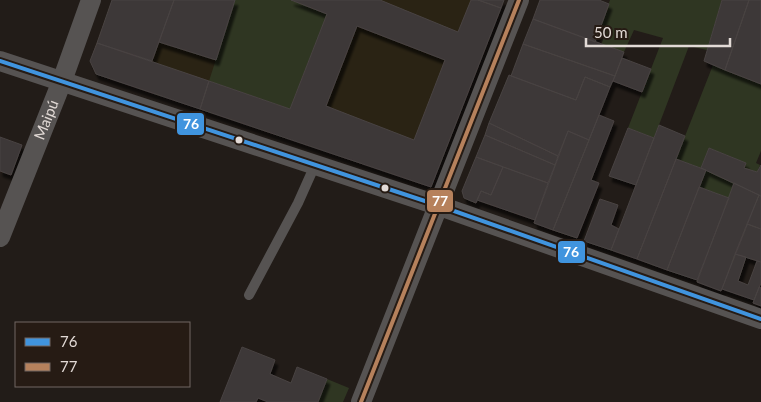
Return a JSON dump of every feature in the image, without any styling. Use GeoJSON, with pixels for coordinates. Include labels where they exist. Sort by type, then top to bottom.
{"type":"FeatureCollection","features":[{"type":"Feature","properties":{"kind":"street","name":"Maipú"},"geometry":{"type":"LineString","coordinates":[[0,237],[62,81],[90,0]]}},
{"type":"Feature","properties":{"kind":"street"},"geometry":{"type":"LineString","coordinates":[[361,402],[519,0]]}},
{"type":"Feature","properties":{"kind":"street"},"geometry":{"type":"LineString","coordinates":[[0,61],[438,205],[761,319]]}},
{"type":"Feature","properties":{"kind":"lane"},"geometry":{"type":"LineString","coordinates":[[249,295],[294,211],[315,164]]}},
{"type":"Feature","properties":{"kind":"shaded area"},"geometry":{"type":"Polygon","coordinates":[[[112,0],[478,0],[501,8],[431,187],[96,74],[90,61],[112,0]]]}},
{"type":"Feature","properties":{"kind":"green space"},"geometry":{"type":"Polygon","coordinates":[[[235,0],[291,0],[327,14],[290,109],[209,81],[235,0]]]}},
{"type":"Feature","properties":{"kind":"green space"},"geometry":{"type":"Polygon","coordinates":[[[610,0],[722,0],[707,50],[689,46],[654,138],[628,128],[663,38],[634,30],[624,52],[601,45],[604,37],[597,35],[610,0]]]}},
{"type":"Feature","properties":{"kind":"green space"},"geometry":{"type":"Polygon","coordinates":[[[713,65],[761,84],[761,151],[756,163],[760,165],[757,172],[744,168],[746,163],[709,148],[701,168],[676,159],[713,65]]]}},
{"type":"Feature","properties":{"kind":"green space"},"geometry":{"type":"Polygon","coordinates":[[[706,170],[734,183],[729,198],[699,187],[706,170]]]}},
{"type":"Feature","properties":{"kind":"green space"},"geometry":{"type":"Polygon","coordinates":[[[327,379],[349,388],[343,402],[318,402],[327,379]]]}},
{"type":"Feature","properties":{"kind":"building"},"geometry":{"type":"Polygon","coordinates":[[[112,0],[174,0],[152,61],[97,43],[112,0]]]}},
{"type":"Feature","properties":{"kind":"building"},"geometry":{"type":"Polygon","coordinates":[[[174,0],[235,0],[216,60],[159,42],[174,0]]]}},
{"type":"Feature","properties":{"kind":"building"},"geometry":{"type":"Polygon","coordinates":[[[291,0],[380,0],[458,32],[471,0],[478,0],[501,8],[431,187],[200,109],[209,81],[290,109],[327,14],[291,0]],[[357,26],[326,106],[414,140],[445,60],[357,26]]]}},
{"type":"Feature","properties":{"kind":"building"},"geometry":{"type":"Polygon","coordinates":[[[478,0],[504,0],[501,8],[478,0]]]}},
{"type":"Feature","properties":{"kind":"building"},"geometry":{"type":"Polygon","coordinates":[[[540,0],[599,0],[609,4],[595,42],[533,19],[540,0]]]}},
{"type":"Feature","properties":{"kind":"building"},"geometry":{"type":"Polygon","coordinates":[[[722,0],[749,0],[725,70],[704,61],[722,0]]]}},
{"type":"Feature","properties":{"kind":"building"},"geometry":{"type":"Polygon","coordinates":[[[749,0],[761,0],[761,84],[725,70],[749,0]]]}},
{"type":"Feature","properties":{"kind":"building"},"geometry":{"type":"Polygon","coordinates":[[[533,19],[624,52],[615,76],[523,44],[533,19]]]}},
{"type":"Feature","properties":{"kind":"building"},"geometry":{"type":"Polygon","coordinates":[[[97,43],[209,81],[200,109],[96,74],[90,61],[97,43]]]}},
{"type":"Feature","properties":{"kind":"building"},"geometry":{"type":"Polygon","coordinates":[[[523,44],[615,76],[610,87],[585,77],[576,100],[511,76],[523,44]]]}},
{"type":"Feature","properties":{"kind":"building"},"geometry":{"type":"Polygon","coordinates":[[[622,58],[651,69],[642,92],[613,81],[622,58]]]}},
{"type":"Feature","properties":{"kind":"building"},"geometry":{"type":"Polygon","coordinates":[[[509,75],[576,100],[585,77],[610,87],[589,140],[568,131],[558,156],[489,123],[509,75]]]}},
{"type":"Feature","properties":{"kind":"building"},"geometry":{"type":"Polygon","coordinates":[[[599,115],[614,121],[591,180],[599,183],[577,238],[553,230],[599,115]]]}},
{"type":"Feature","properties":{"kind":"building"},"geometry":{"type":"Polygon","coordinates":[[[489,123],[558,156],[555,165],[485,135],[489,123]]]}},
{"type":"Feature","properties":{"kind":"building"},"geometry":{"type":"Polygon","coordinates":[[[659,125],[685,136],[637,259],[611,250],[659,125]]]}},
{"type":"Feature","properties":{"kind":"building"},"geometry":{"type":"Polygon","coordinates":[[[628,128],[654,138],[636,185],[609,176],[628,128]]]}},
{"type":"Feature","properties":{"kind":"building"},"geometry":{"type":"Polygon","coordinates":[[[568,131],[589,140],[553,230],[534,223],[568,131]]]}},
{"type":"Feature","properties":{"kind":"building"},"geometry":{"type":"Polygon","coordinates":[[[485,135],[555,165],[548,183],[476,157],[485,135]]]}},
{"type":"Feature","properties":{"kind":"building"},"geometry":{"type":"Polygon","coordinates":[[[0,137],[22,145],[11,175],[0,171],[0,137]]]}},
{"type":"Feature","properties":{"kind":"building"},"geometry":{"type":"Polygon","coordinates":[[[709,148],[746,163],[744,168],[757,172],[761,165],[761,196],[701,168],[709,148]]]}},
{"type":"Feature","properties":{"kind":"building"},"geometry":{"type":"Polygon","coordinates":[[[476,157],[503,167],[491,195],[481,191],[476,203],[464,198],[462,191],[476,157]]]}},
{"type":"Feature","properties":{"kind":"building"},"geometry":{"type":"Polygon","coordinates":[[[676,159],[706,170],[667,270],[637,259],[676,159]]]}},
{"type":"Feature","properties":{"kind":"building"},"geometry":{"type":"Polygon","coordinates":[[[503,167],[548,183],[535,220],[477,200],[481,191],[491,195],[503,167]]]}},
{"type":"Feature","properties":{"kind":"building"},"geometry":{"type":"Polygon","coordinates":[[[734,183],[759,195],[721,291],[697,282],[734,183]]]}},
{"type":"Feature","properties":{"kind":"building"},"geometry":{"type":"Polygon","coordinates":[[[699,187],[729,198],[697,280],[667,270],[699,187]]]}},
{"type":"Feature","properties":{"kind":"building"},"geometry":{"type":"Polygon","coordinates":[[[759,195],[761,196],[761,229],[747,224],[759,195]]]}},
{"type":"Feature","properties":{"kind":"building"},"geometry":{"type":"Polygon","coordinates":[[[600,199],[618,205],[611,225],[619,229],[611,250],[584,241],[600,199]]]}},
{"type":"Feature","properties":{"kind":"building"},"geometry":{"type":"Polygon","coordinates":[[[747,224],[761,229],[761,262],[735,254],[747,224]]]}},
{"type":"Feature","properties":{"kind":"building"},"geometry":{"type":"Polygon","coordinates":[[[735,254],[746,257],[738,281],[748,285],[757,261],[761,262],[761,283],[754,300],[722,289],[735,254]]]}},
{"type":"Feature","properties":{"kind":"building"},"geometry":{"type":"Polygon","coordinates":[[[759,287],[761,288],[761,306],[753,303],[759,287]]]}},
{"type":"Feature","properties":{"kind":"building"},"geometry":{"type":"Polygon","coordinates":[[[242,347],[275,360],[270,374],[291,383],[297,367],[327,379],[318,402],[268,402],[258,398],[256,402],[220,402],[242,347]]]}},
{"type":"Feature","properties":{"kind":"transit line","name":"77"},"geometry":{"type":"LineString","coordinates":[[361,402],[519,0]]}},
{"type":"Feature","properties":{"kind":"transit line","name":"76"},"geometry":{"type":"LineString","coordinates":[[0,61],[437,205],[761,319]]}}]}
